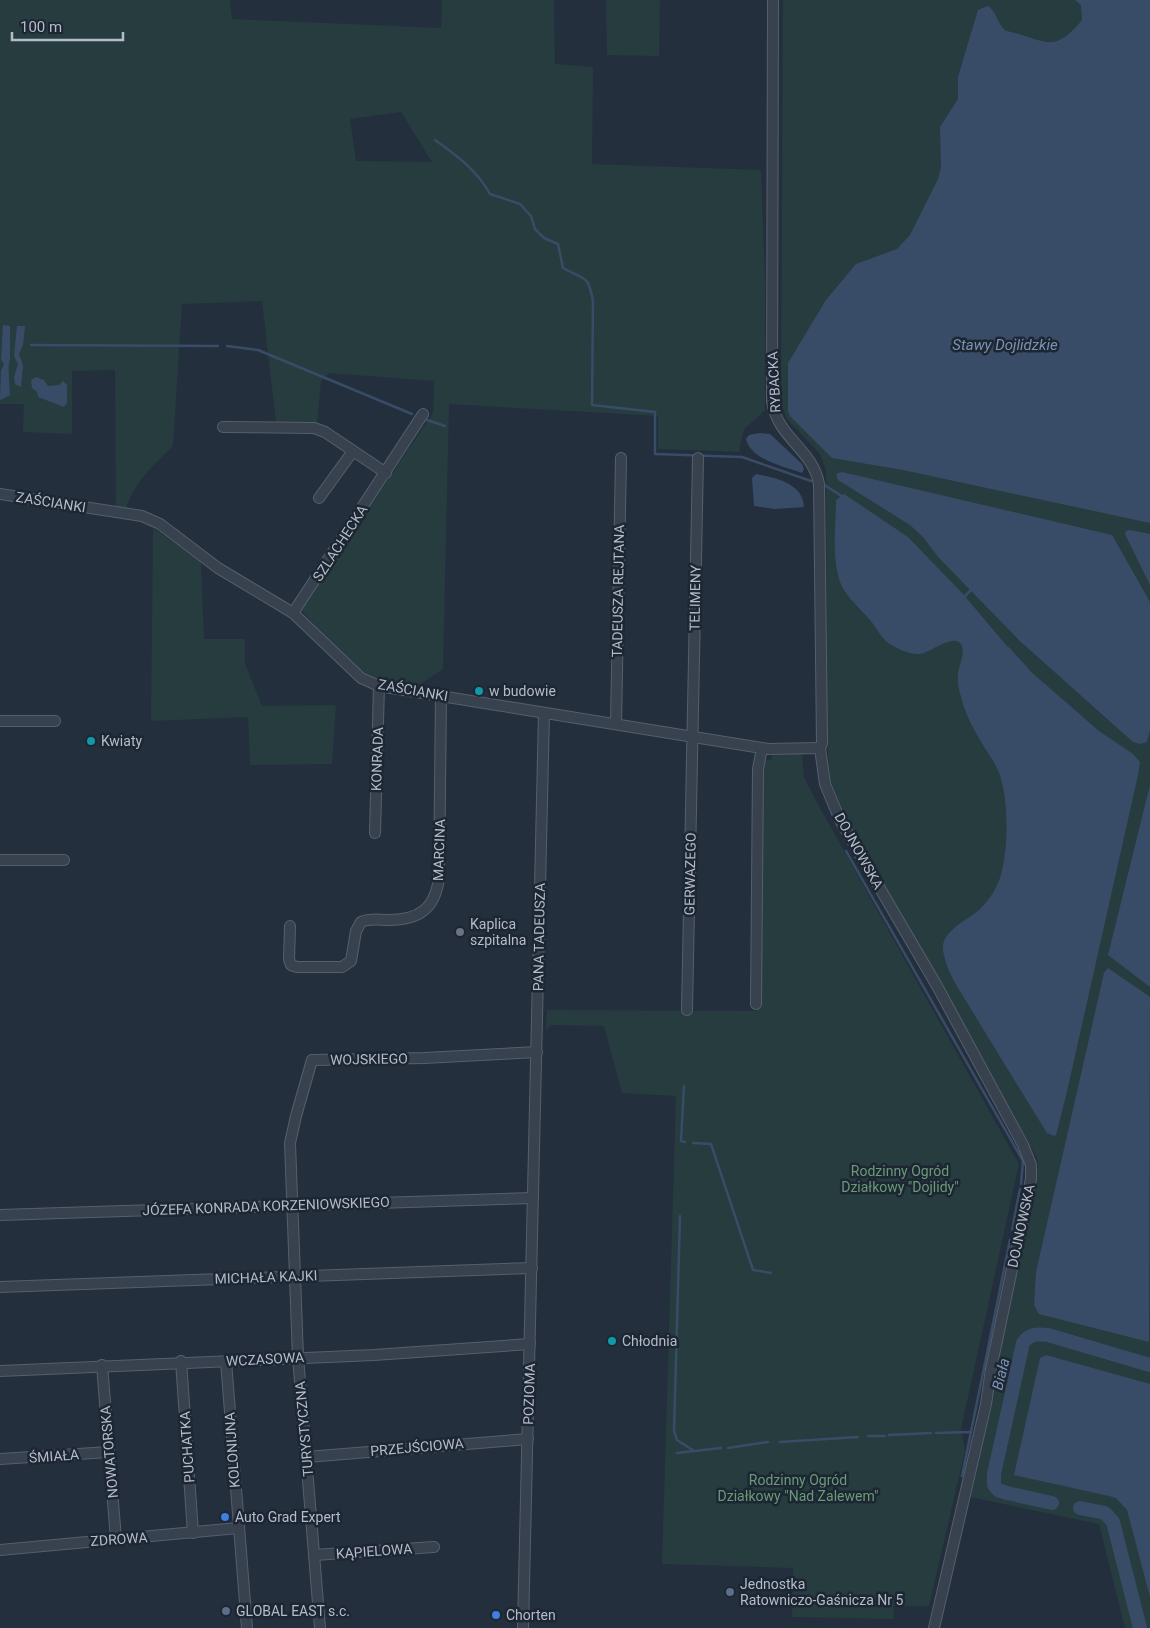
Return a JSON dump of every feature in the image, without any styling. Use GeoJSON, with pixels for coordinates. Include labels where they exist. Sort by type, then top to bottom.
{"type":"FeatureCollection","features":[{"type":"Feature","properties":{"kind":"street","name":"RYBACKA"},"geometry":{"type":"LineString","coordinates":[[773,0],[772,402],[774,414],[779,425],[813,464],[819,484],[822,743],[820,748]]}},
{"type":"Feature","properties":{"kind":"street","name":"SZLACHECKA"},"geometry":{"type":"LineString","coordinates":[[293,613],[423,414]]}},
{"type":"Feature","properties":{"kind":"street"},"geometry":{"type":"LineString","coordinates":[[223,427],[314,428],[324,432],[386,473]]}},
{"type":"Feature","properties":{"kind":"street"},"geometry":{"type":"LineString","coordinates":[[319,498],[353,451]]}},
{"type":"Feature","properties":{"kind":"street","name":"TADEUSZA REJTANA"},"geometry":{"type":"LineString","coordinates":[[616,724],[621,458]]}},
{"type":"Feature","properties":{"kind":"street","name":"TELIMENY"},"geometry":{"type":"LineString","coordinates":[[693,737],[698,458]]}},
{"type":"Feature","properties":{"kind":"street","name":"ZAŚCIANKI"},"geometry":{"type":"LineString","coordinates":[[0,494],[142,516],[160,524],[218,568],[293,613],[361,678],[379,686],[762,748],[820,748]]}},
{"type":"Feature","properties":{"kind":"street","name":"KONRADA"},"geometry":{"type":"LineString","coordinates":[[375,833],[379,686]]}},
{"type":"Feature","properties":{"kind":"street","name":"MARCINA"},"geometry":{"type":"LineString","coordinates":[[290,926],[289,959],[291,965],[297,967],[342,967],[351,962],[356,932],[361,922],[415,916],[425,911],[433,900],[439,878],[441,695]]}},
{"type":"Feature","properties":{"kind":"street","name":"PANA TADEUSZA"},"geometry":{"type":"LineString","coordinates":[[533,1160],[544,713]]}},
{"type":"Feature","properties":{"kind":"street"},"geometry":{"type":"LineString","coordinates":[[0,722],[55,721]]}},
{"type":"Feature","properties":{"kind":"street","name":"GERWAZEGO"},"geometry":{"type":"LineString","coordinates":[[687,1010],[693,737]]}},
{"type":"Feature","properties":{"kind":"street"},"geometry":{"type":"LineString","coordinates":[[756,1004],[758,769],[762,748]]}},
{"type":"Feature","properties":{"kind":"street","name":"DOJNOWSKA"},"geometry":{"type":"LineString","coordinates":[[820,748],[826,784],[840,820],[937,986],[1023,1146],[1031,1165],[1032,1179],[998,1334],[986,1404],[934,1628]]}},
{"type":"Feature","properties":{"kind":"street"},"geometry":{"type":"LineString","coordinates":[[0,860],[64,860]]}},
{"type":"Feature","properties":{"kind":"street","name":"WOJSKIEGO"},"geometry":{"type":"LineString","coordinates":[[291,1169],[293,1129],[312,1060],[424,1058],[536,1052]]}},
{"type":"Feature","properties":{"kind":"street","name":"POZIOMA"},"geometry":{"type":"LineString","coordinates":[[523,1628],[533,1160]]}},
{"type":"Feature","properties":{"kind":"street","name":"TURYSTYCZNA"},"geometry":{"type":"LineString","coordinates":[[291,1169],[298,1357],[320,1628]]}},
{"type":"Feature","properties":{"kind":"street","name":"JÓZEFA KONRADA KORZENIOWSKIEGO"},"geometry":{"type":"LineString","coordinates":[[0,1215],[533,1198]]}},
{"type":"Feature","properties":{"kind":"street","name":"MICHAŁA KAJKI"},"geometry":{"type":"LineString","coordinates":[[0,1287],[532,1268]]}},
{"type":"Feature","properties":{"kind":"street","name":"WCZASOWA"},"geometry":{"type":"LineString","coordinates":[[0,1371],[182,1361],[226,1361],[530,1344]]}},
{"type":"Feature","properties":{"kind":"street","name":"PUCHATKA"},"geometry":{"type":"LineString","coordinates":[[182,1361],[193,1533]]}},
{"type":"Feature","properties":{"kind":"street","name":"KOLONIJNA"},"geometry":{"type":"LineString","coordinates":[[226,1361],[247,1628]]}},
{"type":"Feature","properties":{"kind":"street","name":"NOWATORSKA"},"geometry":{"type":"LineString","coordinates":[[102,1365],[116,1539]]}},
{"type":"Feature","properties":{"kind":"street","name":"PRZEJŚCIOWA"},"geometry":{"type":"LineString","coordinates":[[306,1457],[528,1439]]}},
{"type":"Feature","properties":{"kind":"street","name":"ŚMIAŁA"},"geometry":{"type":"LineString","coordinates":[[0,1460],[109,1452]]}},
{"type":"Feature","properties":{"kind":"street","name":"ZDROWA"},"geometry":{"type":"LineString","coordinates":[[0,1550],[238,1528]]}},
{"type":"Feature","properties":{"kind":"street","name":"KĄPIELOWA"},"geometry":{"type":"LineString","coordinates":[[314,1556],[434,1547]]}},
{"type":"Feature","properties":{"kind":"green space"},"geometry":{"type":"Polygon","coordinates":[[[0,0],[230,0],[232,19],[441,28],[442,0],[554,0],[555,64],[593,67],[592,164],[761,170],[765,281],[765,410],[744,429],[739,452],[658,449],[658,416],[449,404],[443,669],[417,686],[385,681],[359,669],[341,653],[300,609],[433,413],[434,381],[329,373],[321,381],[317,423],[276,422],[262,301],[182,304],[173,446],[139,482],[129,499],[126,509],[116,508],[115,370],[72,371],[72,434],[23,432],[24,404],[0,404],[0,0]],[[401,112],[350,119],[356,161],[432,162],[401,112]]]}},
{"type":"Feature","properties":{"kind":"green space"},"geometry":{"type":"Polygon","coordinates":[[[606,0],[660,0],[659,56],[607,55],[606,0]]]}},
{"type":"Feature","properties":{"kind":"green space"},"geometry":{"type":"Polygon","coordinates":[[[783,0],[1150,0],[1150,1628],[1125,1628],[1099,1524],[970,1497],[1038,1167],[1037,1158],[845,818],[830,779],[827,739],[826,470],[820,454],[787,419],[781,403],[783,0]]]}},
{"type":"Feature","properties":{"kind":"green space"},"geometry":{"type":"Polygon","coordinates":[[[153,528],[201,561],[204,639],[245,639],[245,664],[262,706],[336,705],[332,764],[250,765],[248,717],[151,721],[153,528]]]}},
{"type":"Feature","properties":{"kind":"green space"},"geometry":{"type":"Polygon","coordinates":[[[773,754],[802,754],[804,777],[820,808],[1019,1164],[961,1429],[965,1451],[929,1606],[893,1606],[894,1619],[792,1617],[793,1568],[662,1564],[676,1096],[622,1093],[604,1026],[551,1025],[546,1030],[547,1010],[757,1011],[763,760],[771,760],[773,754]]]}},
{"type":"Feature","properties":{"kind":"water","name":"Stawy Dojlidzkie"},"geometry":{"type":"Polygon","coordinates":[[[1075,0],[1150,0],[1150,523],[903,470],[832,458],[790,416],[788,411],[788,363],[826,300],[856,264],[897,249],[910,235],[938,179],[941,167],[940,127],[958,99],[958,77],[978,10],[988,6],[1006,31],[1047,42],[1055,42],[1072,31],[1082,20],[1081,5],[1075,0]]]}},
{"type":"Feature","properties":{"kind":"water"},"geometry":{"type":"Polygon","coordinates":[[[3,325],[10,326],[10,395],[0,400],[1,371],[4,364],[1,360],[3,325]]]}},
{"type":"Feature","properties":{"kind":"water"},"geometry":{"type":"Polygon","coordinates":[[[17,326],[25,326],[23,345],[19,354],[23,365],[21,387],[15,384],[14,377],[18,364],[14,356],[17,326]]]}},
{"type":"Feature","properties":{"kind":"water"},"geometry":{"type":"Polygon","coordinates":[[[36,377],[44,380],[48,386],[59,385],[63,381],[67,385],[67,403],[64,407],[38,397],[37,392],[32,388],[31,380],[36,377]]]}},
{"type":"Feature","properties":{"kind":"water"},"geometry":{"type":"Polygon","coordinates":[[[770,434],[802,464],[804,469],[802,473],[777,465],[754,452],[746,439],[749,435],[770,434]]]}},
{"type":"Feature","properties":{"kind":"water"},"geometry":{"type":"Polygon","coordinates":[[[842,472],[1112,535],[1150,602],[1150,730],[1147,742],[1140,744],[1133,742],[1021,642],[939,558],[923,537],[910,525],[838,480],[836,474],[842,472]]]}},
{"type":"Feature","properties":{"kind":"water"},"geometry":{"type":"Polygon","coordinates":[[[756,474],[772,477],[794,487],[799,492],[804,507],[775,509],[754,506],[752,478],[756,474]]]}},
{"type":"Feature","properties":{"kind":"water"},"geometry":{"type":"Polygon","coordinates":[[[844,494],[908,537],[963,594],[1022,664],[1099,731],[1133,754],[1140,762],[1066,1096],[1056,1135],[1054,1136],[1047,1133],[960,991],[951,975],[943,950],[946,937],[951,931],[981,908],[995,890],[1000,878],[1005,852],[1006,804],[1000,775],[971,724],[958,683],[963,649],[959,642],[954,641],[920,654],[898,649],[885,640],[847,594],[838,575],[835,547],[836,500],[844,494]]]}},
{"type":"Feature","properties":{"kind":"water"},"geometry":{"type":"Polygon","coordinates":[[[1126,531],[1150,534],[1150,585],[1125,534],[1126,531]]]}},
{"type":"Feature","properties":{"kind":"water"},"geometry":{"type":"Polygon","coordinates":[[[1150,785],[1150,987],[1108,955],[1150,785]]]}},
{"type":"Feature","properties":{"kind":"water"},"geometry":{"type":"Polygon","coordinates":[[[1108,968],[1150,997],[1149,1342],[1039,1314],[1034,1305],[1036,1272],[1104,973],[1108,968]]]}},
{"type":"Feature","properties":{"kind":"water"},"geometry":{"type":"Polygon","coordinates":[[[1046,1355],[1150,1384],[1150,1597],[1127,1510],[1116,1498],[1014,1475],[1040,1358],[1046,1355]]]}},
{"type":"Feature","properties":{"kind":"waterway"},"geometry":{"type":"LineString","coordinates":[[435,140],[472,170],[490,194],[520,204],[531,216],[535,229],[544,238],[558,244],[563,268],[587,282],[593,301],[592,405],[655,412],[655,454],[742,457],[811,481]]}},
{"type":"Feature","properties":{"kind":"waterway"},"geometry":{"type":"LineString","coordinates":[[31,345],[218,346]]}},
{"type":"Feature","properties":{"kind":"waterway"},"geometry":{"type":"LineString","coordinates":[[227,346],[258,350],[412,414]]}},
{"type":"Feature","properties":{"kind":"waterway"},"geometry":{"type":"LineString","coordinates":[[427,420],[445,426]]}},
{"type":"Feature","properties":{"kind":"waterway"},"geometry":{"type":"LineString","coordinates":[[823,484],[843,497]]}},
{"type":"Feature","properties":{"kind":"waterway"},"geometry":{"type":"LineString","coordinates":[[965,596],[972,589]]}},
{"type":"Feature","properties":{"kind":"waterway"},"geometry":{"type":"LineString","coordinates":[[1008,648],[1028,670]]}},
{"type":"Feature","properties":{"kind":"waterway"},"geometry":{"type":"LineString","coordinates":[[846,851],[1023,1161],[1021,1184]]}},
{"type":"Feature","properties":{"kind":"waterway"},"geometry":{"type":"LineString","coordinates":[[684,1086],[681,1141],[685,1142]]}},
{"type":"Feature","properties":{"kind":"waterway"},"geometry":{"type":"LineString","coordinates":[[693,1143],[711,1144],[753,1270],[771,1273]]}},
{"type":"Feature","properties":{"kind":"waterway"},"geometry":{"type":"LineString","coordinates":[[1012,1230],[1020,1189]]}},
{"type":"Feature","properties":{"kind":"waterway"},"geometry":{"type":"LineString","coordinates":[[680,1216],[674,1431],[677,1440],[694,1451]]}},
{"type":"Feature","properties":{"kind":"waterway"},"geometry":{"type":"LineString","coordinates":[[962,1476],[1010,1240]]}},
{"type":"Feature","properties":{"kind":"waterway","name":"Biała"},"geometry":{"type":"LineString","coordinates":[[1052,1503],[1007,1493],[998,1490],[994,1485],[994,1474],[1023,1343],[1028,1337],[1034,1335],[1048,1335],[1150,1365]]}},
{"type":"Feature","properties":{"kind":"waterway"},"geometry":{"type":"LineString","coordinates":[[936,1433],[971,1432]]}},
{"type":"Feature","properties":{"kind":"waterway"},"geometry":{"type":"LineString","coordinates":[[889,1435],[931,1433]]}},
{"type":"Feature","properties":{"kind":"waterway"},"geometry":{"type":"LineString","coordinates":[[868,1436],[885,1436]]}},
{"type":"Feature","properties":{"kind":"waterway"},"geometry":{"type":"LineString","coordinates":[[780,1442],[858,1437]]}},
{"type":"Feature","properties":{"kind":"waterway"},"geometry":{"type":"LineString","coordinates":[[728,1448],[768,1442]]}},
{"type":"Feature","properties":{"kind":"waterway"},"geometry":{"type":"LineString","coordinates":[[677,1453],[721,1448]]}},
{"type":"Feature","properties":{"kind":"waterway","name":"Biała"},"geometry":{"type":"LineString","coordinates":[[1080,1508],[1105,1513],[1113,1522],[1140,1628]]}},
{"type":"Feature","properties":{"kind":"place","name":"w budowie"},"geometry":{"type":"Point","coordinates":[479,691]}},
{"type":"Feature","properties":{"kind":"place","name":"Kwiaty"},"geometry":{"type":"Point","coordinates":[91,741]}},
{"type":"Feature","properties":{"kind":"place","name":"Kaplica szpitalna"},"geometry":{"type":"Point","coordinates":[460,932]}},
{"type":"Feature","properties":{"kind":"place","name":"Chłodnia"},"geometry":{"type":"Point","coordinates":[612,1341]}},
{"type":"Feature","properties":{"kind":"place","name":"Auto Grad Expert"},"geometry":{"type":"Point","coordinates":[225,1517]}},
{"type":"Feature","properties":{"kind":"place","name":"Jednostka Ratowniczo-Gaśnicza Nr 5"},"geometry":{"type":"Point","coordinates":[730,1592]}},
{"type":"Feature","properties":{"kind":"place","name":"GLOBAL EAST s.c."},"geometry":{"type":"Point","coordinates":[226,1611]}},
{"type":"Feature","properties":{"kind":"place","name":"Chorten"},"geometry":{"type":"Point","coordinates":[496,1615]}},
{"type":"Feature","properties":{"kind":"park label","name":"Rodzinny Ogród Działkowy \"Dojlidy\""},"geometry":{"type":"Point","coordinates":[900,1180]}},
{"type":"Feature","properties":{"kind":"park label","name":"Rodzinny Ogród Działkowy \"Nad Zalewem\""},"geometry":{"type":"Point","coordinates":[798,1488]}}]}
